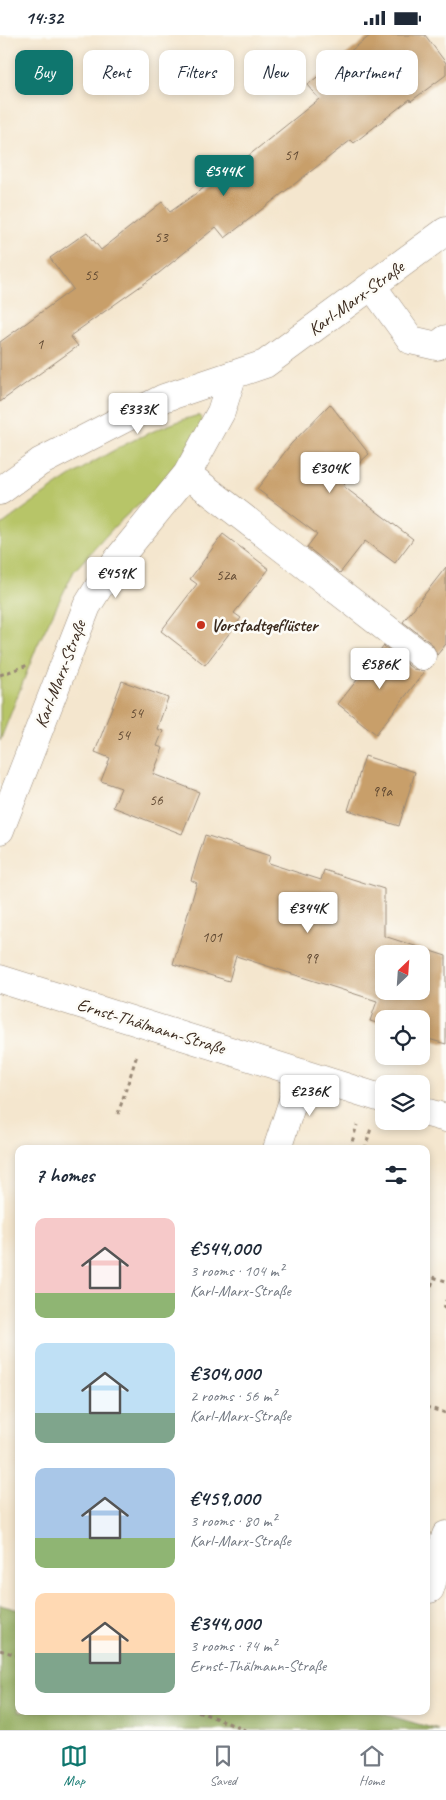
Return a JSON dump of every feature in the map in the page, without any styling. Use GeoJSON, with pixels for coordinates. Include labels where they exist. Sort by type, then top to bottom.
{"type":"FeatureCollection","features":[{"type":"Feature","properties":{"kind":"street","name":"Karl-Marx-Straße"},"geometry":{"type":"LineString","coordinates":[[0,491],[40,462],[164,398],[232,377],[265,364],[446,231]]}},
{"type":"Feature","properties":{"kind":"street"},"geometry":{"type":"LineString","coordinates":[[372,286],[412,340],[437,345],[446,339]]}},
{"type":"Feature","properties":{"kind":"street","name":"Karl-Marx-Straße"},"geometry":{"type":"LineString","coordinates":[[0,830],[87,605],[110,569],[187,474],[221,412],[232,377]]}},
{"type":"Feature","properties":{"kind":"street"},"geometry":{"type":"LineString","coordinates":[[187,474],[422,655]]}},
{"type":"Feature","properties":{"kind":"street","name":"Ernst-Thälmann-Straße"},"geometry":{"type":"LineString","coordinates":[[0,979],[302,1073],[375,1108]]}},
{"type":"Feature","properties":{"kind":"street"},"geometry":{"type":"LineString","coordinates":[[278,1145],[302,1073]]}},
{"type":"Feature","properties":{"kind":"street"},"geometry":{"type":"LineString","coordinates":[[430,1114],[446,1119]]}},
{"type":"Feature","properties":{"kind":"street"},"geometry":{"type":"LineString","coordinates":[[430,1589],[446,1535]]}},
{"type":"Feature","properties":{"kind":"path"},"geometry":{"type":"LineString","coordinates":[[118,1114],[139,1050]]}},
{"type":"Feature","properties":{"kind":"path"},"geometry":{"type":"LineString","coordinates":[[351,1145],[360,1116]]}},
{"type":"Feature","properties":{"kind":"path"},"geometry":{"type":"LineString","coordinates":[[366,1145],[375,1118]]}},
{"type":"Feature","properties":{"kind":"path"},"geometry":{"type":"LineString","coordinates":[[430,1276],[446,1281]]}},
{"type":"Feature","properties":{"kind":"path"},"geometry":{"type":"LineString","coordinates":[[430,1290],[434,1278]]}},
{"type":"Feature","properties":{"kind":"path"},"geometry":{"type":"LineString","coordinates":[[444,1309],[446,1300]]}},
{"type":"Feature","properties":{"kind":"path"},"geometry":{"type":"LineString","coordinates":[[430,1408],[446,1413]]}},
{"type":"Feature","properties":{"kind":"path"},"geometry":{"type":"LineString","coordinates":[[0,1650],[15,1655]]}},
{"type":"Feature","properties":{"kind":"path"},"geometry":{"type":"LineString","coordinates":[[208,1715],[245,1730]]}},
{"type":"Feature","properties":{"kind":"green space"},"geometry":{"type":"Polygon","coordinates":[[[199,415],[204,423],[173,472],[115,526],[74,571],[37,646],[0,741],[0,526],[71,476],[120,447],[146,434],[199,415]]]}},
{"type":"Feature","properties":{"kind":"green space"},"geometry":{"type":"Polygon","coordinates":[[[0,1605],[15,1609],[15,1715],[387,1715],[439,1730],[0,1730],[0,1605]]]}},
{"type":"Feature","properties":{"kind":"building"},"geometry":{"type":"Polygon","coordinates":[[[371,35],[425,35],[446,63],[446,75],[411,101],[410,99],[354,143],[351,140],[225,238],[216,227],[159,273],[70,336],[78,346],[0,402],[0,342],[73,289],[50,258],[87,232],[101,250],[162,202],[170,212],[248,156],[319,99],[307,85],[316,78],[316,95],[418,95],[418,50],[352,50],[371,35]]]}},
{"type":"Feature","properties":{"kind":"building"},"geometry":{"type":"Polygon","coordinates":[[[330,404],[369,454],[340,481],[345,484],[343,486],[413,539],[395,563],[365,541],[340,573],[307,547],[317,534],[257,489],[291,444],[330,404]]]}},
{"type":"Feature","properties":{"kind":"building"},"geometry":{"type":"Polygon","coordinates":[[[223,534],[269,569],[234,613],[241,618],[205,665],[161,631],[197,584],[190,579],[223,534]]]}},
{"type":"Feature","properties":{"kind":"building"},"geometry":{"type":"Polygon","coordinates":[[[446,567],[446,644],[437,655],[432,644],[403,622],[446,567]]]}},
{"type":"Feature","properties":{"kind":"building"},"geometry":{"type":"Polygon","coordinates":[[[384,646],[413,669],[425,671],[376,734],[338,704],[384,646]]]}},
{"type":"Feature","properties":{"kind":"building"},"geometry":{"type":"Polygon","coordinates":[[[122,681],[168,698],[157,729],[163,731],[157,746],[163,748],[153,774],[199,792],[182,834],[113,807],[121,788],[101,781],[110,758],[95,752],[122,681]]]}},
{"type":"Feature","properties":{"kind":"building"},"geometry":{"type":"Polygon","coordinates":[[[365,756],[415,772],[399,826],[348,810],[365,756]]]}},
{"type":"Feature","properties":{"kind":"building"},"geometry":{"type":"Polygon","coordinates":[[[205,835],[270,856],[268,863],[321,880],[324,870],[384,889],[384,936],[412,945],[375,945],[375,1000],[430,1000],[430,951],[446,956],[446,1044],[430,1040],[430,1010],[375,1010],[375,1022],[370,1021],[377,1001],[236,956],[229,981],[173,964],[197,883],[191,880],[205,835]]]}},
{"type":"Feature","properties":{"kind":"place","name":"Vorstadtgeflüster"},"geometry":{"type":"Point","coordinates":[201,625]}}]}
